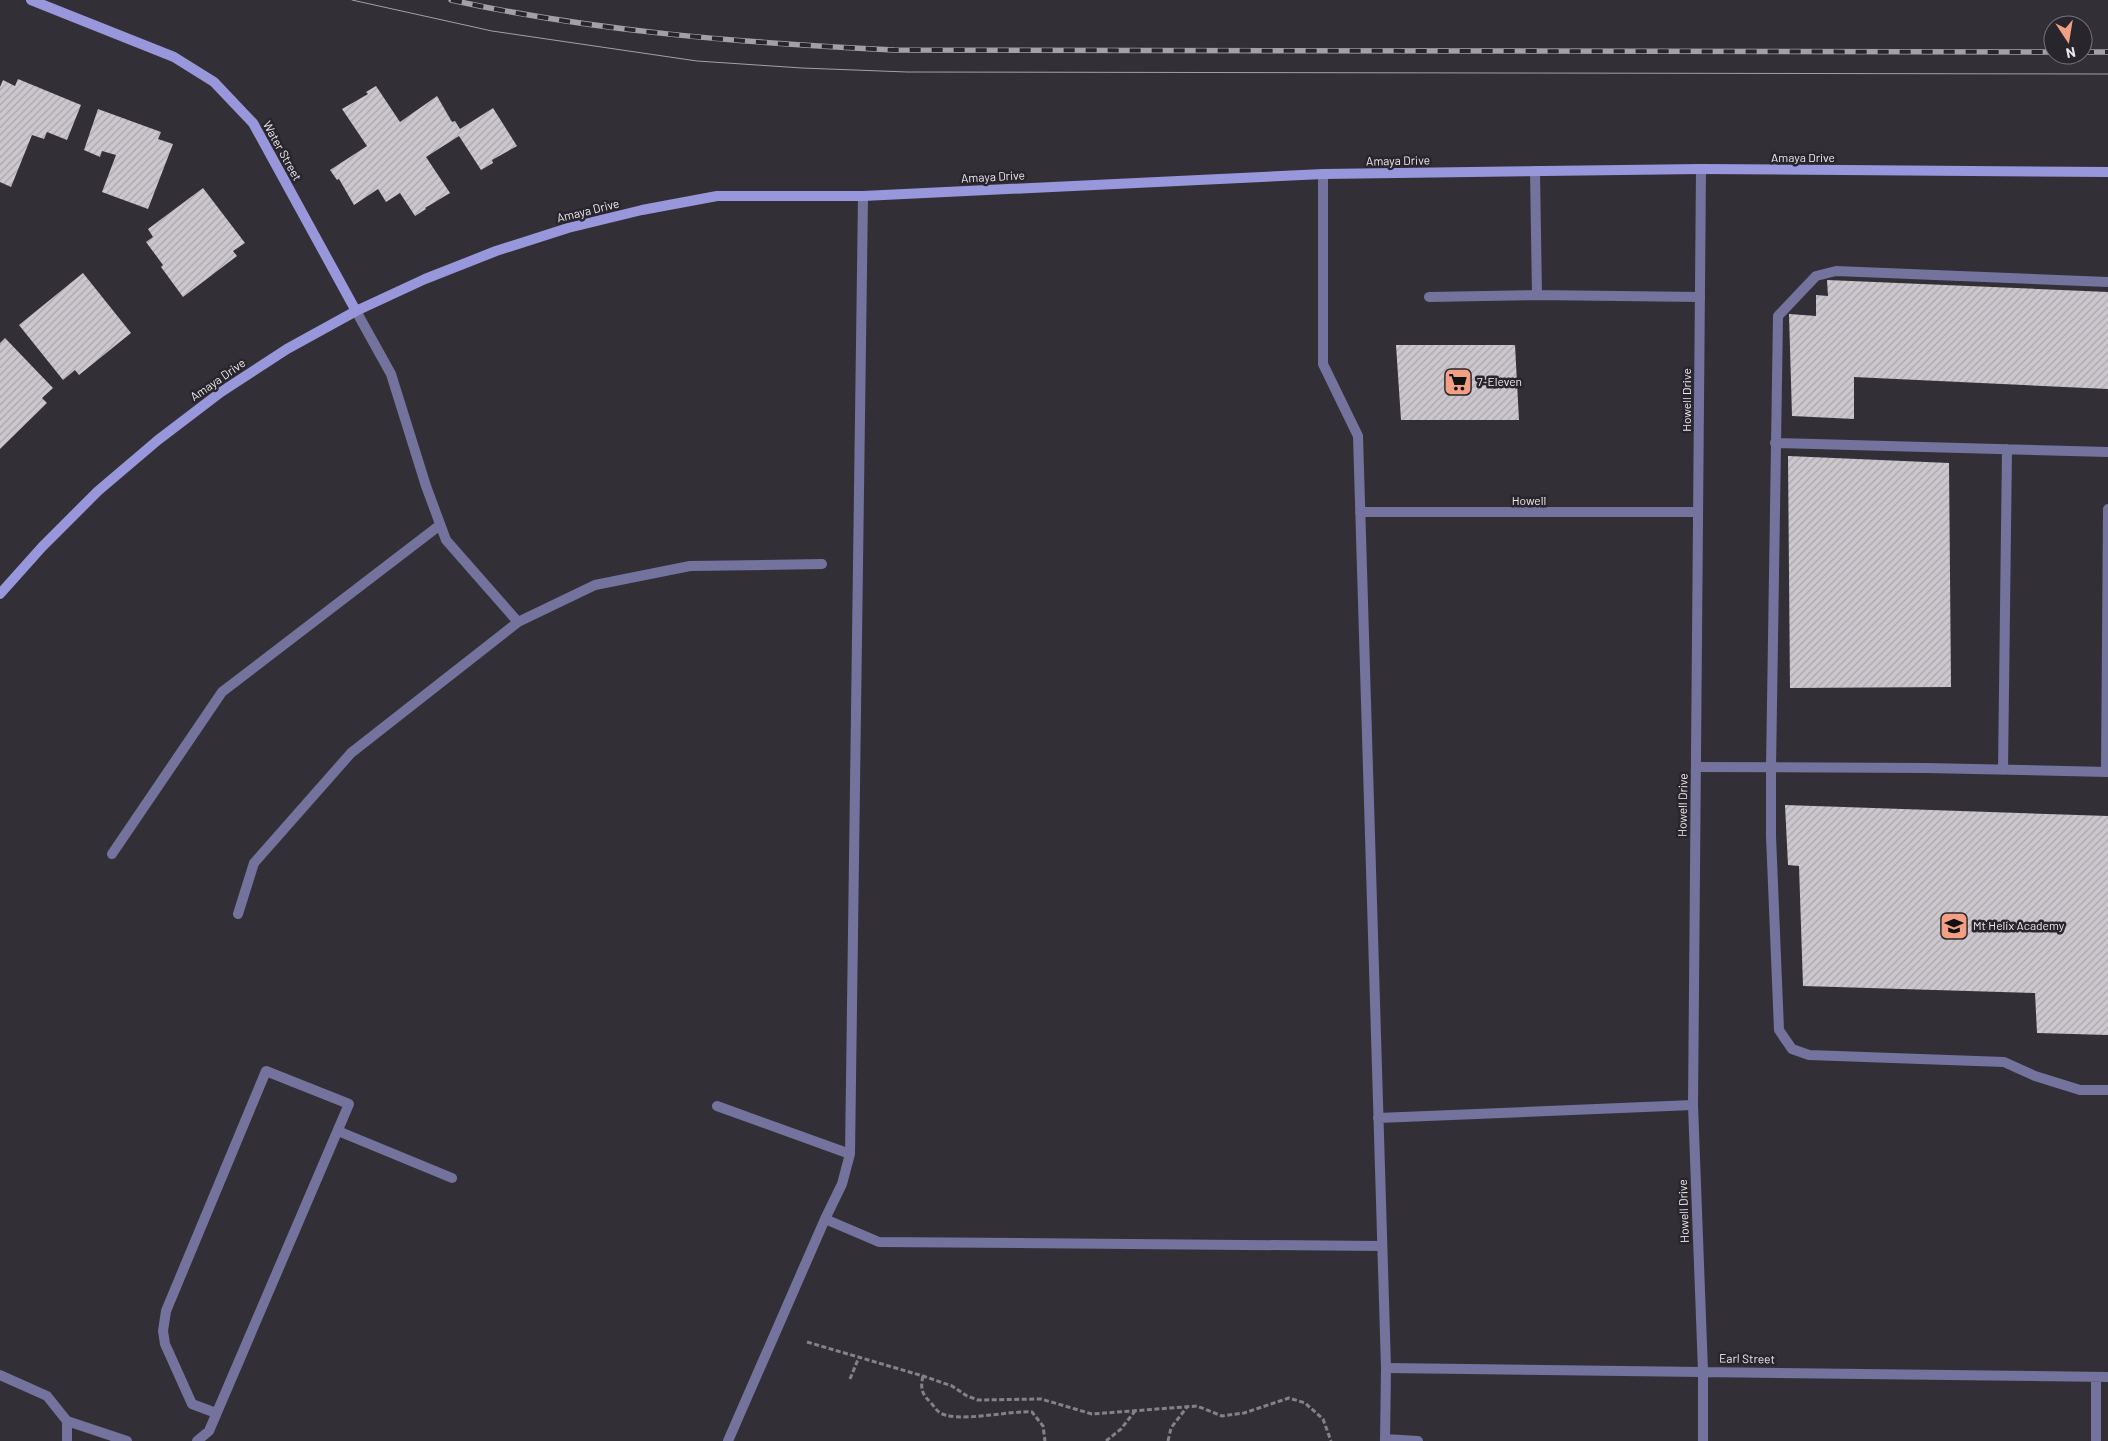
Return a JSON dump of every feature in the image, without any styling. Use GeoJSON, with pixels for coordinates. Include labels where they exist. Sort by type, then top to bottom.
{"type":"FeatureCollection","features":[{"type":"Feature","properties":{"kind":"main road","name":"Water Street"},"geometry":{"type":"LineString","coordinates":[[31,0],[174,57],[214,82],[253,123],[356,311]]}},
{"type":"Feature","properties":{"kind":"main road","name":"Amaya Drive"},"geometry":{"type":"LineString","coordinates":[[0,594],[42,547],[98,491],[158,440],[221,392],[279,355],[356,311],[425,279],[496,251],[568,228],[642,210],[717,196],[863,196],[1323,174],[1701,169],[2108,172]]}},
{"type":"Feature","properties":{"kind":"street","name":"Howell Drive"},"geometry":{"type":"LineString","coordinates":[[1701,169],[1693,1105],[1703,1371],[1703,1441]]}},
{"type":"Feature","properties":{"kind":"street"},"geometry":{"type":"LineString","coordinates":[[1535,172],[1537,295]]}},
{"type":"Feature","properties":{"kind":"street"},"geometry":{"type":"LineString","coordinates":[[1323,174],[1323,364],[1358,436],[1386,1368],[1385,1440],[1418,1441]]}},
{"type":"Feature","properties":{"kind":"street"},"geometry":{"type":"LineString","coordinates":[[728,1441],[842,1184],[850,1154],[863,196]]}},
{"type":"Feature","properties":{"kind":"street"},"geometry":{"type":"LineString","coordinates":[[2108,282],[1836,270],[1816,276],[1778,316],[1771,768],[1771,836],[1779,1030],[1792,1049],[1809,1055],[2004,1062],[2035,1076],[2080,1090],[2108,1090]]}},
{"type":"Feature","properties":{"kind":"street"},"geometry":{"type":"LineString","coordinates":[[1429,297],[1537,295],[1700,297]]}},
{"type":"Feature","properties":{"kind":"street"},"geometry":{"type":"LineString","coordinates":[[356,311],[391,374],[426,486],[446,540],[518,622]]}},
{"type":"Feature","properties":{"kind":"street"},"geometry":{"type":"LineString","coordinates":[[1775,443],[2108,452]]}},
{"type":"Feature","properties":{"kind":"street"},"geometry":{"type":"LineString","coordinates":[[2003,770],[2007,449]]}},
{"type":"Feature","properties":{"kind":"street"},"geometry":{"type":"LineString","coordinates":[[1696,767],[2107,772],[2108,509]]}},
{"type":"Feature","properties":{"kind":"street","name":"Howell"},"geometry":{"type":"LineString","coordinates":[[1360,512],[1698,512]]}},
{"type":"Feature","properties":{"kind":"street"},"geometry":{"type":"LineString","coordinates":[[112,854],[222,692],[440,525]]}},
{"type":"Feature","properties":{"kind":"street"},"geometry":{"type":"LineString","coordinates":[[238,914],[254,863],[352,753],[518,622],[595,585],[690,566],[822,564]]}},
{"type":"Feature","properties":{"kind":"street"},"geometry":{"type":"LineString","coordinates":[[197,1441],[209,1431],[349,1104],[266,1070],[166,1311],[164,1321],[164,1344],[192,1404],[216,1413]]}},
{"type":"Feature","properties":{"kind":"street"},"geometry":{"type":"LineString","coordinates":[[1378,1118],[1693,1105]]}},
{"type":"Feature","properties":{"kind":"street"},"geometry":{"type":"LineString","coordinates":[[718,1106],[850,1154]]}},
{"type":"Feature","properties":{"kind":"street"},"geometry":{"type":"LineString","coordinates":[[338,1131],[452,1178]]}},
{"type":"Feature","properties":{"kind":"street"},"geometry":{"type":"LineString","coordinates":[[825,1219],[879,1242],[1382,1246]]}},
{"type":"Feature","properties":{"kind":"street","name":"Earl Street"},"geometry":{"type":"LineString","coordinates":[[1386,1368],[2108,1377]]}},
{"type":"Feature","properties":{"kind":"street"},"geometry":{"type":"LineString","coordinates":[[0,1376],[47,1396],[67,1421],[127,1441]]}},
{"type":"Feature","properties":{"kind":"street"},"geometry":{"type":"LineString","coordinates":[[2096,1377],[2096,1441]]}},
{"type":"Feature","properties":{"kind":"street"},"geometry":{"type":"LineString","coordinates":[[67,1421],[67,1441]]}},
{"type":"Feature","properties":{"kind":"path"},"geometry":{"type":"LineString","coordinates":[[807,1342],[923,1376],[952,1386],[967,1396],[978,1400],[1041,1399],[1092,1414],[1197,1406],[1222,1416],[1244,1413],[1290,1398],[1305,1403],[1323,1419],[1331,1441]]}},
{"type":"Feature","properties":{"kind":"path"},"geometry":{"type":"LineString","coordinates":[[850,1379],[859,1357]]}},
{"type":"Feature","properties":{"kind":"path"},"geometry":{"type":"LineString","coordinates":[[923,1376],[921,1387],[923,1396],[939,1413],[949,1416],[1001,1415],[1019,1411],[1032,1412],[1043,1426],[1045,1441]]}},
{"type":"Feature","properties":{"kind":"path"},"geometry":{"type":"LineString","coordinates":[[1168,1441],[1171,1428],[1187,1406]]}},
{"type":"Feature","properties":{"kind":"path"},"geometry":{"type":"LineString","coordinates":[[1106,1441],[1122,1429],[1135,1410]]}},
{"type":"Feature","properties":{"kind":"building"},"geometry":{"type":"Polygon","coordinates":[[[18,79],[81,105],[67,140],[47,132],[44,139],[32,135],[11,187],[0,182],[0,87],[3,80],[15,86],[18,79]]]}},
{"type":"Feature","properties":{"kind":"building"},"geometry":{"type":"Polygon","coordinates":[[[376,86],[400,122],[437,96],[452,122],[455,121],[460,129],[493,108],[517,146],[492,160],[493,163],[481,170],[459,136],[426,157],[450,193],[415,216],[400,193],[386,202],[378,189],[354,205],[339,179],[337,180],[330,170],[367,146],[342,109],[368,94],[366,92],[376,86]]]}},
{"type":"Feature","properties":{"kind":"building"},"geometry":{"type":"Polygon","coordinates":[[[98,109],[161,132],[158,139],[173,144],[148,209],[102,192],[116,155],[102,151],[100,157],[84,150],[98,109]]]}},
{"type":"Feature","properties":{"kind":"building"},"geometry":{"type":"Polygon","coordinates":[[[203,188],[245,243],[233,251],[237,256],[183,297],[161,267],[163,265],[146,242],[153,237],[148,229],[203,188]]]}},
{"type":"Feature","properties":{"kind":"building"},"geometry":{"type":"Polygon","coordinates":[[[83,273],[131,333],[79,375],[75,370],[63,380],[19,325],[83,273]]]}},
{"type":"Feature","properties":{"kind":"building"},"geometry":{"type":"Polygon","coordinates":[[[1827,280],[2108,292],[2108,389],[1854,377],[1854,419],[1792,416],[1789,314],[1816,316],[1816,295],[1828,296],[1827,280]]]}},
{"type":"Feature","properties":{"kind":"building"},"geometry":{"type":"Polygon","coordinates":[[[5,338],[53,388],[42,398],[47,403],[0,449],[0,343],[5,338]]]}},
{"type":"Feature","properties":{"kind":"building","name":"7-Eleven"},"geometry":{"type":"Polygon","coordinates":[[[1396,345],[1515,345],[1519,420],[1401,420],[1396,345]]]}},
{"type":"Feature","properties":{"kind":"building"},"geometry":{"type":"Polygon","coordinates":[[[1788,456],[1949,463],[1951,687],[1790,688],[1788,456]]]}},
{"type":"Feature","properties":{"kind":"building","name":"Mt Helix Academy"},"geometry":{"type":"Polygon","coordinates":[[[1785,805],[2108,816],[2108,1035],[2037,1033],[2035,993],[1803,986],[1799,866],[1788,865],[1785,805]]]}},
{"type":"Feature","properties":{"kind":"tram line"},"geometry":{"type":"LineString","coordinates":[[352,0],[492,31],[697,61],[802,68],[907,72],[2108,74]]}},
{"type":"Feature","properties":{"kind":"railway"},"geometry":{"type":"LineString","coordinates":[[451,0],[506,11],[616,28],[727,40],[894,50],[2043,52]]}},
{"type":"Feature","properties":{"kind":"railway"},"geometry":{"type":"LineString","coordinates":[[2093,52],[2108,52]]}},
{"type":"Feature","properties":{"kind":"place","name":"7-Eleven"},"geometry":{"type":"Point","coordinates":[1458,382]}},
{"type":"Feature","properties":{"kind":"place","name":"Mt Helix Academy"},"geometry":{"type":"Point","coordinates":[1954,926]}}]}
